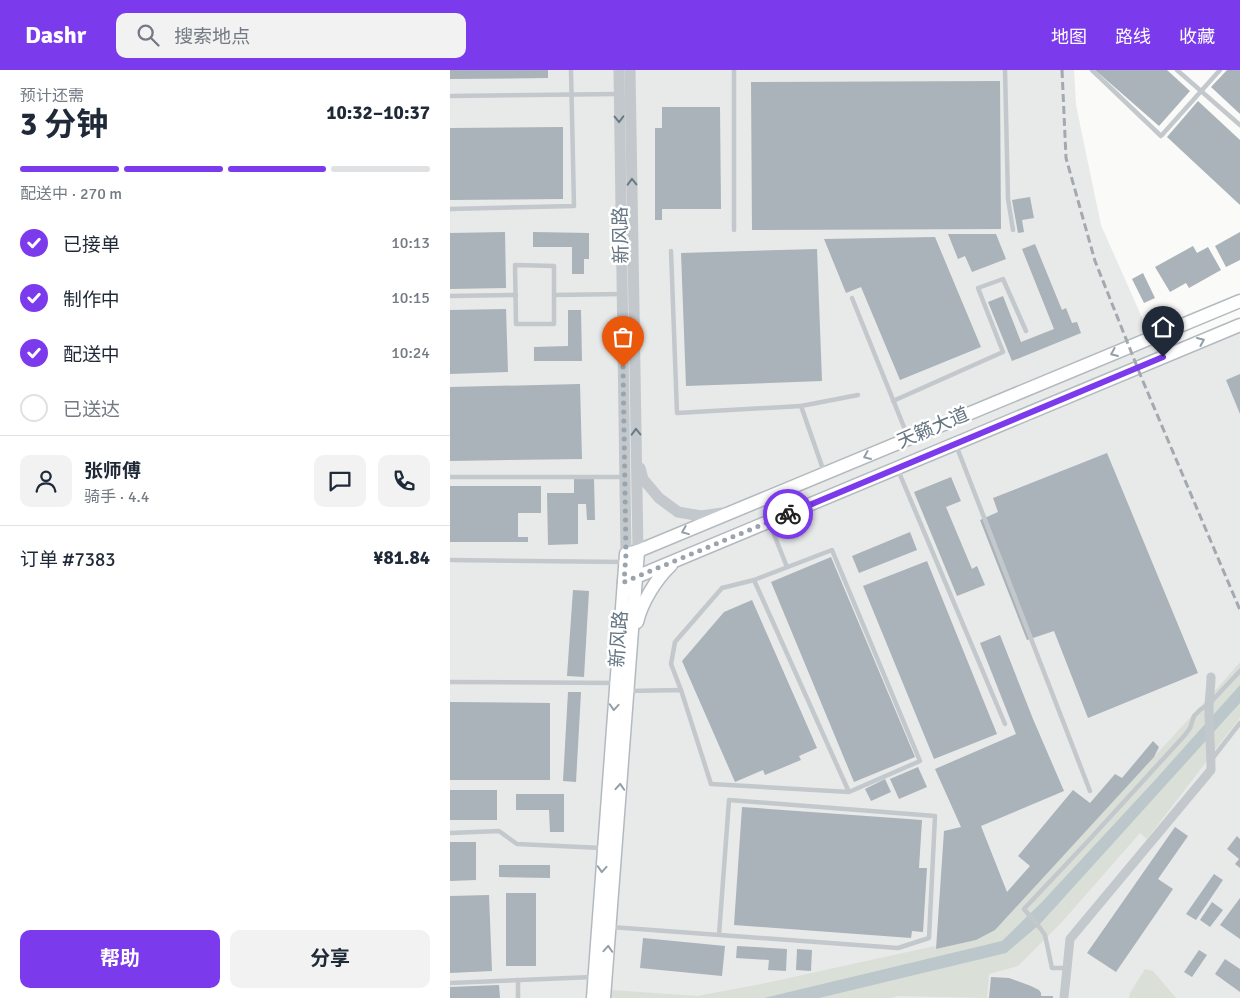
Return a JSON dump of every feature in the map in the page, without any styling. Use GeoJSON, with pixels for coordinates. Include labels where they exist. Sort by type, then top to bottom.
{"type":"FeatureCollection","features":[{"type":"Feature","properties":{"kind":"main road","name":"天籁大道"},"geometry":{"type":"LineString","coordinates":[[630,556],[736,510],[1240,301]]}},
{"type":"Feature","properties":{"kind":"main road","name":"天籁大道"},"geometry":{"type":"LineString","coordinates":[[629,580],[1240,325]]}},
{"type":"Feature","properties":{"kind":"main road","name":"新风路"},"geometry":{"type":"LineString","coordinates":[[604,998],[630,646],[630,556]]}},
{"type":"Feature","properties":{"kind":"main road"},"geometry":{"type":"LineString","coordinates":[[630,646],[639,612],[664,572],[677,560]]}},
{"type":"Feature","properties":{"kind":"main road","name":"新风路"},"geometry":{"type":"LineString","coordinates":[[593,998],[616,683],[629,580]]}},
{"type":"Feature","properties":{"kind":"street","name":"新风路"},"geometry":{"type":"LineString","coordinates":[[619,70],[625,477],[630,556]]}},
{"type":"Feature","properties":{"kind":"street","name":"新风路"},"geometry":{"type":"LineString","coordinates":[[630,70],[636,454],[630,556]]}},
{"type":"Feature","properties":{"kind":"street"},"geometry":{"type":"LineString","coordinates":[[636,454],[643,479],[659,498],[678,512],[701,516],[736,510]]}},
{"type":"Feature","properties":{"kind":"street"},"geometry":{"type":"LineString","coordinates":[[1064,998],[1070,939],[1210,770],[1209,705],[1211,677]]}},
{"type":"Feature","properties":{"kind":"lane"},"geometry":{"type":"LineString","coordinates":[[450,209],[574,206],[571,70]]}},
{"type":"Feature","properties":{"kind":"lane"},"geometry":{"type":"LineString","coordinates":[[734,70],[734,230]]}},
{"type":"Feature","properties":{"kind":"lane"},"geometry":{"type":"LineString","coordinates":[[1005,70],[1008,199],[1013,230]]}},
{"type":"Feature","properties":{"kind":"lane"},"geometry":{"type":"LineString","coordinates":[[1092,70],[1161,136],[1220,70]]}},
{"type":"Feature","properties":{"kind":"lane"},"geometry":{"type":"LineString","coordinates":[[1176,70],[1240,125]]}},
{"type":"Feature","properties":{"kind":"lane"},"geometry":{"type":"LineString","coordinates":[[450,96],[619,94]]}},
{"type":"Feature","properties":{"kind":"lane"},"geometry":{"type":"LineString","coordinates":[[672,251],[677,413],[801,406],[858,395]]}},
{"type":"Feature","properties":{"kind":"lane"},"geometry":{"type":"LineString","coordinates":[[515,266],[554,266],[554,295],[554,324],[516,324],[515,266]]}},
{"type":"Feature","properties":{"kind":"lane"},"geometry":{"type":"LineString","coordinates":[[893,400],[1003,352],[978,288],[1003,278],[1026,331]]}},
{"type":"Feature","properties":{"kind":"lane"},"geometry":{"type":"LineString","coordinates":[[554,295],[622,294]]}},
{"type":"Feature","properties":{"kind":"lane"},"geometry":{"type":"LineString","coordinates":[[450,296],[516,295]]}},
{"type":"Feature","properties":{"kind":"lane"},"geometry":{"type":"LineString","coordinates":[[852,298],[908,439]]}},
{"type":"Feature","properties":{"kind":"lane"},"geometry":{"type":"LineString","coordinates":[[801,406],[825,473]]}},
{"type":"Feature","properties":{"kind":"lane"},"geometry":{"type":"LineString","coordinates":[[956,444],[1090,791]]}},
{"type":"Feature","properties":{"kind":"lane"},"geometry":{"type":"LineString","coordinates":[[897,468],[1005,724]]}},
{"type":"Feature","properties":{"kind":"lane"},"geometry":{"type":"LineString","coordinates":[[450,477],[625,477]]}},
{"type":"Feature","properties":{"kind":"lane"},"geometry":{"type":"LineString","coordinates":[[769,522],[787,567]]}},
{"type":"Feature","properties":{"kind":"lane"},"geometry":{"type":"LineString","coordinates":[[832,550],[920,761],[849,792],[711,784],[671,664],[675,642],[722,588],[754,580],[832,550]]}},
{"type":"Feature","properties":{"kind":"lane"},"geometry":{"type":"LineString","coordinates":[[450,560],[630,556]]}},
{"type":"Feature","properties":{"kind":"lane"},"geometry":{"type":"LineString","coordinates":[[754,580],[849,792]]}},
{"type":"Feature","properties":{"kind":"lane"},"geometry":{"type":"LineString","coordinates":[[1067,968],[1052,968],[1045,936],[1024,909],[1185,735],[1190,728],[1194,716],[1209,705],[1240,671]]}},
{"type":"Feature","properties":{"kind":"lane"},"geometry":{"type":"LineString","coordinates":[[450,682],[616,683]]}},
{"type":"Feature","properties":{"kind":"lane"},"geometry":{"type":"LineString","coordinates":[[627,691],[681,690]]}},
{"type":"Feature","properties":{"kind":"lane"},"geometry":{"type":"LineString","coordinates":[[1211,760],[1240,722]]}},
{"type":"Feature","properties":{"kind":"lane"},"geometry":{"type":"LineString","coordinates":[[610,927],[719,935],[898,948],[929,938],[935,816],[729,800],[719,935]]}},
{"type":"Feature","properties":{"kind":"lane"},"geometry":{"type":"LineString","coordinates":[[450,833],[499,831],[518,844],[604,848]]}},
{"type":"Feature","properties":{"kind":"lane"},"geometry":{"type":"LineString","coordinates":[[450,983],[594,976]]}},
{"type":"Feature","properties":{"kind":"lane"},"geometry":{"type":"LineString","coordinates":[[518,980],[518,998]]}},
{"type":"Feature","properties":{"kind":"shaded area"},"geometry":{"type":"Polygon","coordinates":[[[450,70],[1074,70],[1076,105],[1101,225],[1151,338],[1164,357],[1240,325],[1240,662],[1211,695],[1212,755],[1240,718],[1240,998],[1069,998],[1070,948],[1064,998],[450,998],[450,70]]]}},
{"type":"Feature","properties":{"kind":"shaded area"},"geometry":{"type":"Polygon","coordinates":[[[1240,662],[1240,718],[1147,839],[1140,833],[1061,923],[1018,966],[989,974],[987,998],[898,996],[892,998],[610,998],[611,990],[697,996],[935,946],[936,949],[976,940],[1035,886],[1240,662]]]}},
{"type":"Feature","properties":{"kind":"shaded area"},"geometry":{"type":"Polygon","coordinates":[[[1240,685],[1240,703],[1040,924],[1006,953],[819,998],[764,998],[1002,941],[1042,902],[1240,685]]]}},
{"type":"Feature","properties":{"kind":"shaded area"},"geometry":{"type":"Polygon","coordinates":[[[1145,969],[1153,971],[1176,998],[1129,998],[1130,993],[1145,969]]]}},
{"type":"Feature","properties":{"kind":"building"},"geometry":{"type":"Polygon","coordinates":[[[450,70],[548,70],[548,78],[450,79],[450,70]]]}},
{"type":"Feature","properties":{"kind":"building"},"geometry":{"type":"Polygon","coordinates":[[[1095,70],[1167,70],[1190,91],[1159,126],[1095,70]]]}},
{"type":"Feature","properties":{"kind":"building"},"geometry":{"type":"Polygon","coordinates":[[[1227,70],[1240,70],[1240,114],[1211,87],[1227,70]]]}},
{"type":"Feature","properties":{"kind":"building"},"geometry":{"type":"Polygon","coordinates":[[[1000,81],[1001,229],[752,230],[751,82],[1000,81]]]}},
{"type":"Feature","properties":{"kind":"building"},"geometry":{"type":"Polygon","coordinates":[[[1198,101],[1240,140],[1240,205],[1167,137],[1198,101]]]}},
{"type":"Feature","properties":{"kind":"building"},"geometry":{"type":"Polygon","coordinates":[[[662,107],[720,107],[721,209],[662,209],[662,220],[655,220],[655,128],[662,128],[662,107]]]}},
{"type":"Feature","properties":{"kind":"building"},"geometry":{"type":"Polygon","coordinates":[[[563,127],[563,199],[450,200],[450,128],[563,127]]]}},
{"type":"Feature","properties":{"kind":"building"},"geometry":{"type":"Polygon","coordinates":[[[1030,197],[1034,218],[1022,220],[1024,232],[1018,233],[1012,200],[1030,197]]]}},
{"type":"Feature","properties":{"kind":"building"},"geometry":{"type":"Polygon","coordinates":[[[505,232],[506,288],[450,289],[450,233],[505,232]]]}},
{"type":"Feature","properties":{"kind":"building"},"geometry":{"type":"Polygon","coordinates":[[[533,232],[589,233],[589,259],[584,259],[584,274],[572,274],[572,247],[533,247],[533,232]]]}},
{"type":"Feature","properties":{"kind":"building"},"geometry":{"type":"Polygon","coordinates":[[[1240,232],[1240,260],[1226,267],[1215,246],[1240,232]]]}},
{"type":"Feature","properties":{"kind":"building"},"geometry":{"type":"Polygon","coordinates":[[[948,234],[996,234],[1006,259],[972,272],[965,256],[958,259],[948,234]]]}},
{"type":"Feature","properties":{"kind":"building"},"geometry":{"type":"Polygon","coordinates":[[[935,237],[981,347],[900,380],[861,287],[846,293],[824,239],[935,237]]]}},
{"type":"Feature","properties":{"kind":"building"},"geometry":{"type":"Polygon","coordinates":[[[1035,244],[1062,310],[1066,308],[1072,323],[1077,322],[1081,333],[1012,361],[988,302],[1003,296],[1021,342],[1054,329],[1022,249],[1035,244]]]}},
{"type":"Feature","properties":{"kind":"building"},"geometry":{"type":"Polygon","coordinates":[[[1193,246],[1197,253],[1208,247],[1221,270],[1189,288],[1186,283],[1170,292],[1155,267],[1193,246]]]}},
{"type":"Feature","properties":{"kind":"building"},"geometry":{"type":"Polygon","coordinates":[[[817,249],[822,381],[686,386],[681,253],[817,249]]]}},
{"type":"Feature","properties":{"kind":"building"},"geometry":{"type":"Polygon","coordinates":[[[1143,273],[1155,298],[1144,303],[1132,279],[1143,273]]]}},
{"type":"Feature","properties":{"kind":"building"},"geometry":{"type":"Polygon","coordinates":[[[506,309],[508,372],[450,374],[450,310],[506,309]]]}},
{"type":"Feature","properties":{"kind":"building"},"geometry":{"type":"Polygon","coordinates":[[[568,310],[581,310],[582,361],[534,361],[534,347],[568,346],[568,310]]]}},
{"type":"Feature","properties":{"kind":"building"},"geometry":{"type":"Polygon","coordinates":[[[1240,374],[1240,414],[1226,380],[1240,374]]]}},
{"type":"Feature","properties":{"kind":"building"},"geometry":{"type":"Polygon","coordinates":[[[580,384],[582,459],[450,461],[450,387],[580,384]]]}},
{"type":"Feature","properties":{"kind":"building"},"geometry":{"type":"Polygon","coordinates":[[[1107,453],[1198,673],[1088,718],[1054,631],[1027,640],[980,520],[998,512],[993,498],[1107,453]]]}},
{"type":"Feature","properties":{"kind":"building"},"geometry":{"type":"Polygon","coordinates":[[[951,477],[961,501],[946,507],[972,569],[977,566],[985,585],[957,596],[914,492],[951,477]]]}},
{"type":"Feature","properties":{"kind":"building"},"geometry":{"type":"Polygon","coordinates":[[[574,479],[594,479],[595,520],[587,520],[586,504],[578,504],[578,544],[548,545],[547,493],[574,493],[574,479]]]}},
{"type":"Feature","properties":{"kind":"building"},"geometry":{"type":"Polygon","coordinates":[[[450,486],[541,486],[541,513],[518,513],[518,537],[528,537],[528,542],[450,542],[450,486]]]}},
{"type":"Feature","properties":{"kind":"building"},"geometry":{"type":"Polygon","coordinates":[[[910,532],[917,550],[859,573],[852,556],[910,532]]]}},
{"type":"Feature","properties":{"kind":"building"},"geometry":{"type":"Polygon","coordinates":[[[831,557],[915,757],[854,782],[771,582],[831,557]]]}},
{"type":"Feature","properties":{"kind":"building"},"geometry":{"type":"Polygon","coordinates":[[[927,561],[997,734],[934,759],[863,586],[927,561]]]}},
{"type":"Feature","properties":{"kind":"building"},"geometry":{"type":"Polygon","coordinates":[[[573,590],[589,591],[584,677],[567,676],[573,590]]]}},
{"type":"Feature","properties":{"kind":"building"},"geometry":{"type":"Polygon","coordinates":[[[752,600],[817,748],[799,756],[801,760],[765,775],[763,770],[735,782],[682,661],[724,612],[752,600]]]}},
{"type":"Feature","properties":{"kind":"building"},"geometry":{"type":"Polygon","coordinates":[[[1000,635],[1064,791],[981,826],[1007,892],[1030,866],[1018,856],[1073,790],[1090,803],[1115,774],[1122,778],[1153,741],[1159,747],[1154,757],[995,930],[976,940],[936,949],[944,831],[961,827],[935,769],[1016,734],[980,643],[1000,635]]]}},
{"type":"Feature","properties":{"kind":"building"},"geometry":{"type":"Polygon","coordinates":[[[568,692],[581,692],[576,782],[563,781],[568,692]]]}},
{"type":"Feature","properties":{"kind":"building"},"geometry":{"type":"Polygon","coordinates":[[[450,702],[550,703],[550,780],[450,780],[450,702]]]}},
{"type":"Feature","properties":{"kind":"building"},"geometry":{"type":"Polygon","coordinates":[[[918,767],[927,787],[899,799],[890,779],[918,767]]]}},
{"type":"Feature","properties":{"kind":"building"},"geometry":{"type":"Polygon","coordinates":[[[885,779],[891,792],[871,801],[865,789],[885,779]]]}},
{"type":"Feature","properties":{"kind":"building"},"geometry":{"type":"Polygon","coordinates":[[[450,790],[497,790],[497,820],[450,820],[450,790]]]}},
{"type":"Feature","properties":{"kind":"building"},"geometry":{"type":"Polygon","coordinates":[[[516,794],[564,794],[564,832],[550,832],[549,810],[516,810],[516,794]]]}},
{"type":"Feature","properties":{"kind":"building"},"geometry":{"type":"Polygon","coordinates":[[[742,807],[922,820],[919,868],[927,868],[923,932],[912,931],[911,938],[734,925],[742,807]]]}},
{"type":"Feature","properties":{"kind":"building"},"geometry":{"type":"Polygon","coordinates":[[[1175,827],[1188,836],[1158,879],[1173,889],[1116,972],[1087,953],[1175,827]]]}},
{"type":"Feature","properties":{"kind":"building"},"geometry":{"type":"Polygon","coordinates":[[[1237,836],[1240,839],[1240,868],[1235,864],[1239,859],[1227,849],[1237,836]]]}},
{"type":"Feature","properties":{"kind":"building"},"geometry":{"type":"Polygon","coordinates":[[[450,842],[476,842],[476,880],[450,881],[450,842]]]}},
{"type":"Feature","properties":{"kind":"building"},"geometry":{"type":"Polygon","coordinates":[[[499,865],[550,865],[550,878],[499,877],[499,865]]]}},
{"type":"Feature","properties":{"kind":"building"},"geometry":{"type":"Polygon","coordinates":[[[1214,874],[1223,880],[1196,920],[1186,914],[1214,874]]]}},
{"type":"Feature","properties":{"kind":"building"},"geometry":{"type":"Polygon","coordinates":[[[506,893],[536,893],[536,966],[506,966],[506,893]]]}},
{"type":"Feature","properties":{"kind":"building"},"geometry":{"type":"Polygon","coordinates":[[[489,895],[492,971],[450,973],[450,896],[489,895]]]}},
{"type":"Feature","properties":{"kind":"building"},"geometry":{"type":"Polygon","coordinates":[[[1240,898],[1240,939],[1220,925],[1240,898]]]}},
{"type":"Feature","properties":{"kind":"building"},"geometry":{"type":"Polygon","coordinates":[[[1212,902],[1223,910],[1210,927],[1200,920],[1212,902]]]}},
{"type":"Feature","properties":{"kind":"building"},"geometry":{"type":"Polygon","coordinates":[[[643,938],[725,946],[722,976],[640,968],[643,938]]]}},
{"type":"Feature","properties":{"kind":"building"},"geometry":{"type":"Polygon","coordinates":[[[737,946],[787,949],[786,971],[768,970],[769,960],[736,958],[737,946]]]}},
{"type":"Feature","properties":{"kind":"building"},"geometry":{"type":"Polygon","coordinates":[[[797,949],[812,950],[811,971],[796,970],[797,949]]]}},
{"type":"Feature","properties":{"kind":"building"},"geometry":{"type":"Polygon","coordinates":[[[1199,950],[1207,955],[1192,977],[1184,972],[1199,950]]]}},
{"type":"Feature","properties":{"kind":"building"},"geometry":{"type":"Polygon","coordinates":[[[1225,959],[1240,969],[1240,992],[1215,974],[1225,959]]]}},
{"type":"Feature","properties":{"kind":"building"},"geometry":{"type":"Polygon","coordinates":[[[991,977],[1009,978],[1039,990],[1041,996],[1053,996],[1053,998],[989,998],[991,977]]]}},
{"type":"Feature","properties":{"kind":"building"},"geometry":{"type":"Polygon","coordinates":[[[499,985],[500,998],[450,998],[450,987],[499,985]]]}},
{"type":"Feature","properties":{"kind":"railway"},"geometry":{"type":"LineString","coordinates":[[1062,70],[1066,158],[1095,261],[1142,379],[1240,610]]}},
{"type":"Feature","properties":{"kind":"way so far"},"geometry":{"type":"LineString","coordinates":[[623,367],[626,554],[624,582],[788,514]]}},
{"type":"Feature","properties":{"kind":"route"},"geometry":{"type":"LineString","coordinates":[[788,514],[1163,357]]}}]}
